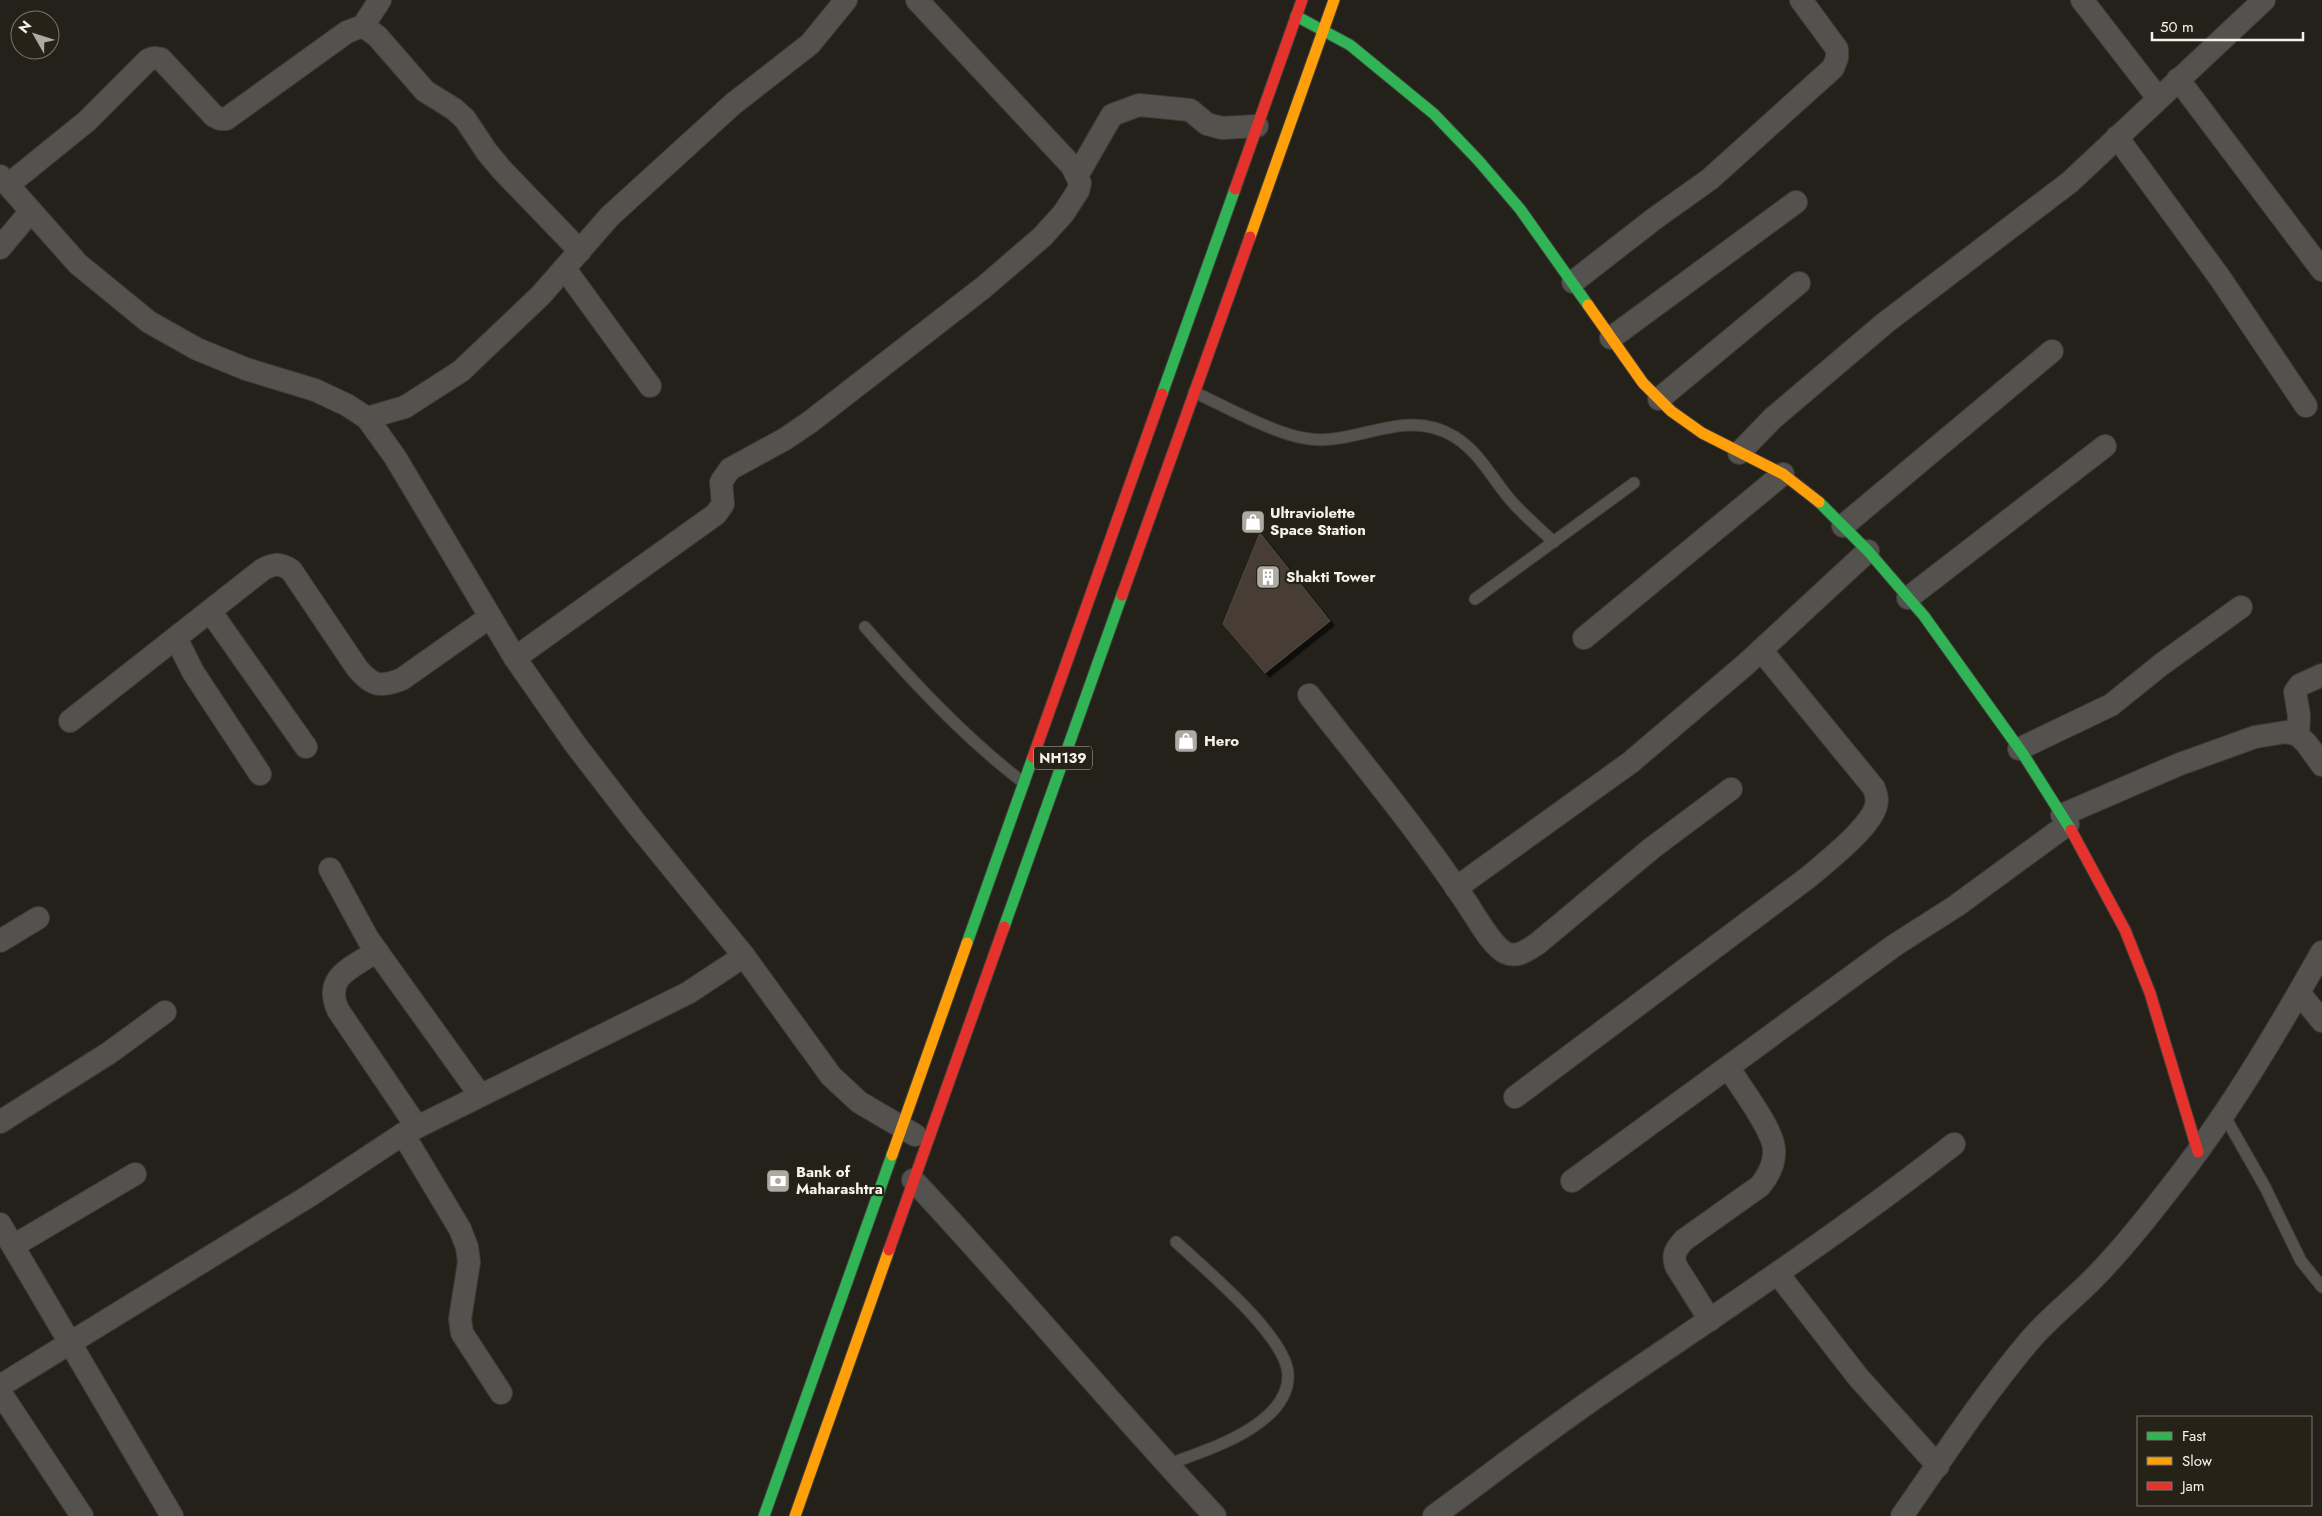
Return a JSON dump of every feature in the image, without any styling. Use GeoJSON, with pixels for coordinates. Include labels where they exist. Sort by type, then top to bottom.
{"type":"FeatureCollection","features":[{"type":"Feature","properties":{"kind":"main road","name":"NH139"},"geometry":{"type":"LineString","coordinates":[[795,1516],[926,1142],[1036,792],[1257,126],[1302,0]]}},
{"type":"Feature","properties":{"kind":"main road","name":"NH139"},"geometry":{"type":"LineString","coordinates":[[764,1516],[902,1127],[1194,392],[1334,0]]}},
{"type":"Feature","properties":{"kind":"main road"},"geometry":{"type":"LineString","coordinates":[[1296,16],[1350,45],[1434,114],[1478,160],[1520,209],[1643,383],[1671,411],[1702,434],[1783,474],[1824,506],[1868,551],[1924,616],[2019,749],[2065,820],[2129,939],[2150,992],[2198,1152]]}},
{"type":"Feature","properties":{"kind":"street"},"geometry":{"type":"LineString","coordinates":[[380,0],[363,26],[347,32],[226,119],[214,116],[161,59],[154,58],[148,60],[87,121],[4,180],[78,264],[148,322],[197,349],[246,369],[315,390],[347,404],[367,418],[395,457],[515,658],[575,744],[635,822],[744,956],[831,1076],[859,1102],[926,1142]]}},
{"type":"Feature","properties":{"kind":"street"},"geometry":{"type":"LineString","coordinates":[[367,418],[405,407],[461,371],[566,269],[610,216],[733,104],[810,44],[846,0]]}},
{"type":"Feature","properties":{"kind":"street"},"geometry":{"type":"LineString","coordinates":[[515,658],[716,514],[723,504],[721,482],[730,469],[785,439],[810,422],[1020,258],[1063,214],[1078,191],[1080,183],[1078,174],[1064,156],[917,0]]}},
{"type":"Feature","properties":{"kind":"street"},"geometry":{"type":"LineString","coordinates":[[1572,282],[1710,178],[1833,68],[1837,58],[1837,50],[1801,0]]}},
{"type":"Feature","properties":{"kind":"street"},"geometry":{"type":"LineString","coordinates":[[2082,0],[2158,98]]}},
{"type":"Feature","properties":{"kind":"street"},"geometry":{"type":"LineString","coordinates":[[1739,453],[1774,418],[1885,323],[2063,187],[2264,0]]}},
{"type":"Feature","properties":{"kind":"street"},"geometry":{"type":"LineString","coordinates":[[363,26],[377,36],[425,91],[454,109],[464,119],[486,152],[580,251]]}},
{"type":"Feature","properties":{"kind":"street"},"geometry":{"type":"LineString","coordinates":[[2178,79],[2322,270]]}},
{"type":"Feature","properties":{"kind":"street"},"geometry":{"type":"LineString","coordinates":[[1078,174],[1112,115],[1139,105],[1190,110],[1207,124],[1222,128],[1257,126]]}},
{"type":"Feature","properties":{"kind":"street"},"geometry":{"type":"LineString","coordinates":[[2117,137],[2220,278],[2306,406]]}},
{"type":"Feature","properties":{"kind":"street"},"geometry":{"type":"LineString","coordinates":[[1611,338],[1796,202]]}},
{"type":"Feature","properties":{"kind":"street"},"geometry":{"type":"LineString","coordinates":[[0,248],[31,211]]}},
{"type":"Feature","properties":{"kind":"street"},"geometry":{"type":"LineString","coordinates":[[566,269],[650,386]]}},
{"type":"Feature","properties":{"kind":"street"},"geometry":{"type":"LineString","coordinates":[[1659,399],[1799,283]]}},
{"type":"Feature","properties":{"kind":"street"},"geometry":{"type":"LineString","coordinates":[[1843,526],[1999,393],[2052,351]]}},
{"type":"Feature","properties":{"kind":"street"},"geometry":{"type":"LineString","coordinates":[[1908,598],[2105,446]]}},
{"type":"Feature","properties":{"kind":"street"},"geometry":{"type":"LineString","coordinates":[[1584,638],[1783,474]]}},
{"type":"Feature","properties":{"kind":"street"},"geometry":{"type":"LineString","coordinates":[[1456,888],[1631,762],[1761,650],[1868,551]]}},
{"type":"Feature","properties":{"kind":"street"},"geometry":{"type":"LineString","coordinates":[[70,721],[272,564],[282,564],[291,570],[366,679],[375,684],[388,685],[402,679],[490,617]]}},
{"type":"Feature","properties":{"kind":"street"},"geometry":{"type":"LineString","coordinates":[[2019,749],[2111,705],[2162,664],[2241,607]]}},
{"type":"Feature","properties":{"kind":"street"},"geometry":{"type":"LineString","coordinates":[[210,611],[306,747]]}},
{"type":"Feature","properties":{"kind":"street"},"geometry":{"type":"LineString","coordinates":[[176,638],[193,672],[260,774]]}},
{"type":"Feature","properties":{"kind":"street"},"geometry":{"type":"LineString","coordinates":[[1515,1097],[1810,876],[1850,841],[1876,807],[1877,797],[1866,777],[1761,650]]}},
{"type":"Feature","properties":{"kind":"street"},"geometry":{"type":"LineString","coordinates":[[2298,735],[2299,715],[2295,692],[2300,685],[2322,675]]}},
{"type":"Feature","properties":{"kind":"street"},"geometry":{"type":"LineString","coordinates":[[1309,695],[1456,888],[1496,945],[1504,952],[1514,955],[1524,952],[1652,848],[1731,789]]}},
{"type":"Feature","properties":{"kind":"street"},"geometry":{"type":"LineString","coordinates":[[1572,1181],[1729,1068],[1872,961],[1956,906],[2065,820],[2222,748],[2254,737],[2286,732],[2298,735],[2308,744],[2322,765]]}},
{"type":"Feature","properties":{"kind":"street"},"geometry":{"type":"LineString","coordinates":[[330,869],[377,951],[480,1095]]}},
{"type":"Feature","properties":{"kind":"street"},"geometry":{"type":"LineString","coordinates":[[0,941],[38,918]]}},
{"type":"Feature","properties":{"kind":"street"},"geometry":{"type":"LineString","coordinates":[[377,951],[346,971],[336,981],[332,989],[333,999],[410,1131],[460,1229],[467,1247],[469,1262],[460,1312],[462,1333],[501,1392]]}},
{"type":"Feature","properties":{"kind":"street"},"geometry":{"type":"LineString","coordinates":[[1902,1516],[2008,1368],[2032,1338],[2092,1280],[2166,1194],[2198,1152],[2224,1115],[2300,994],[2322,952]]}},
{"type":"Feature","properties":{"kind":"street"},"geometry":{"type":"LineString","coordinates":[[0,1386],[309,1196],[410,1131],[688,993],[744,956]]}},
{"type":"Feature","properties":{"kind":"street"},"geometry":{"type":"LineString","coordinates":[[2300,994],[2322,1021]]}},
{"type":"Feature","properties":{"kind":"street"},"geometry":{"type":"LineString","coordinates":[[0,1122],[109,1052],[165,1012]]}},
{"type":"Feature","properties":{"kind":"street"},"geometry":{"type":"LineString","coordinates":[[1710,1320],[1676,1266],[1673,1258],[1676,1249],[1684,1240],[1725,1213],[1760,1186],[1769,1176],[1773,1162],[1774,1148],[1770,1135],[1729,1068]]}},
{"type":"Feature","properties":{"kind":"street"},"geometry":{"type":"LineString","coordinates":[[1434,1516],[1612,1386],[1778,1274],[1891,1194],[1954,1144]]}},
{"type":"Feature","properties":{"kind":"street"},"geometry":{"type":"LineString","coordinates":[[13,1246],[136,1174]]}},
{"type":"Feature","properties":{"kind":"street"},"geometry":{"type":"LineString","coordinates":[[913,1180],[1167,1465],[1215,1516]]}},
{"type":"Feature","properties":{"kind":"street"},"geometry":{"type":"LineString","coordinates":[[0,1224],[172,1516]]}},
{"type":"Feature","properties":{"kind":"street"},"geometry":{"type":"LineString","coordinates":[[1778,1274],[1858,1377],[1938,1466]]}},
{"type":"Feature","properties":{"kind":"street"},"geometry":{"type":"LineString","coordinates":[[0,1392],[82,1516]]}},
{"type":"Feature","properties":{"kind":"lane"},"geometry":{"type":"LineString","coordinates":[[1194,392],[1285,433],[1310,439],[1327,439],[1390,426],[1410,424],[1432,428],[1454,436],[1469,447],[1514,504],[1554,542]]}},
{"type":"Feature","properties":{"kind":"lane"},"geometry":{"type":"LineString","coordinates":[[1475,599],[1634,483]]}},
{"type":"Feature","properties":{"kind":"lane"},"geometry":{"type":"LineString","coordinates":[[865,627],[915,684],[1004,769],[1036,792]]}},
{"type":"Feature","properties":{"kind":"lane"},"geometry":{"type":"LineString","coordinates":[[2224,1115],[2265,1187],[2301,1261],[2322,1287]]}},
{"type":"Feature","properties":{"kind":"lane"},"geometry":{"type":"LineString","coordinates":[[1167,1465],[1235,1437],[1260,1422],[1276,1407],[1286,1391],[1288,1373],[1282,1355],[1267,1332],[1243,1306],[1176,1242]]}},
{"type":"Feature","properties":{"kind":"building","name":"Shakti Tower"},"geometry":{"type":"Polygon","coordinates":[[[1260,533],[1330,621],[1265,673],[1223,624],[1260,533]]]}},
{"type":"Feature","properties":{"kind":"traffic: fast"},"geometry":{"type":"LineString","coordinates":[[1296,16],[1350,45],[1434,114],[1478,160],[1520,209],[1588,305]]}},
{"type":"Feature","properties":{"kind":"traffic: fast"},"geometry":{"type":"LineString","coordinates":[[1162,394],[1235,189]]}},
{"type":"Feature","properties":{"kind":"traffic: fast"},"geometry":{"type":"LineString","coordinates":[[1819,502],[1868,551],[1924,616],[2023,754],[2071,830]]}},
{"type":"Feature","properties":{"kind":"traffic: fast"},"geometry":{"type":"LineString","coordinates":[[1004,927],[1122,595]]}},
{"type":"Feature","properties":{"kind":"traffic: fast"},"geometry":{"type":"LineString","coordinates":[[967,943],[1033,757]]}},
{"type":"Feature","properties":{"kind":"traffic: fast"},"geometry":{"type":"LineString","coordinates":[[764,1516],[892,1155]]}},
{"type":"Feature","properties":{"kind":"traffic: slow"},"geometry":{"type":"LineString","coordinates":[[1250,237],[1334,0]]}},
{"type":"Feature","properties":{"kind":"traffic: slow"},"geometry":{"type":"LineString","coordinates":[[1588,305],[1643,383],[1671,411],[1702,433],[1783,474],[1819,502]]}},
{"type":"Feature","properties":{"kind":"traffic: slow"},"geometry":{"type":"LineString","coordinates":[[892,1155],[967,943]]}},
{"type":"Feature","properties":{"kind":"traffic: slow"},"geometry":{"type":"LineString","coordinates":[[795,1516],[889,1250]]}},
{"type":"Feature","properties":{"kind":"traffic: jam"},"geometry":{"type":"LineString","coordinates":[[1235,189],[1302,0]]}},
{"type":"Feature","properties":{"kind":"traffic: jam"},"geometry":{"type":"LineString","coordinates":[[1122,595],[1250,237]]}},
{"type":"Feature","properties":{"kind":"traffic: jam"},"geometry":{"type":"LineString","coordinates":[[1033,757],[1162,394]]}},
{"type":"Feature","properties":{"kind":"traffic: jam"},"geometry":{"type":"LineString","coordinates":[[2071,830],[2125,930],[2150,993],[2198,1152]]}},
{"type":"Feature","properties":{"kind":"traffic: jam"},"geometry":{"type":"LineString","coordinates":[[889,1250],[1004,927]]}},
{"type":"Feature","properties":{"kind":"place","name":"Ultraviolette Space Station"},"geometry":{"type":"Point","coordinates":[1253,522]}},
{"type":"Feature","properties":{"kind":"place","name":"Shakti Tower"},"geometry":{"type":"Point","coordinates":[1268,577]}},
{"type":"Feature","properties":{"kind":"place","name":"Hero"},"geometry":{"type":"Point","coordinates":[1186,741]}},
{"type":"Feature","properties":{"kind":"place","name":"Bank of Maharashtra"},"geometry":{"type":"Point","coordinates":[778,1181]}}]}
